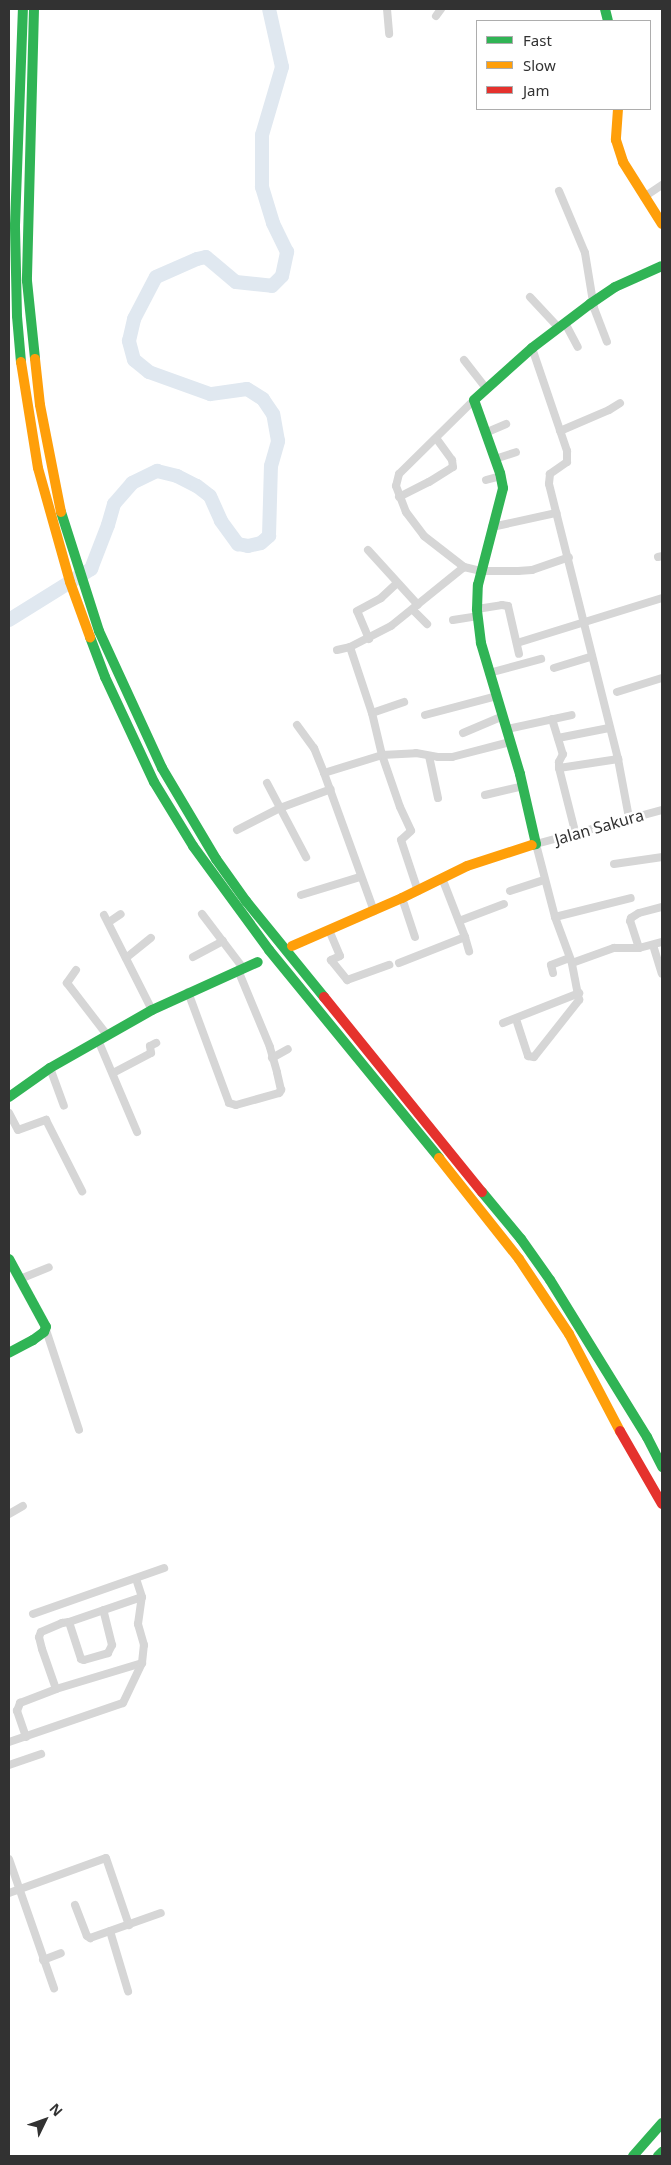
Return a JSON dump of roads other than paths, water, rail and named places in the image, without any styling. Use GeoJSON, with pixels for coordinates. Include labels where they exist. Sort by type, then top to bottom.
{"type":"FeatureCollection","features":[{"type":"Feature","properties":{"kind":"main road"},"geometry":{"type":"LineString","coordinates":[[23,9],[14,225],[17,316],[28,417],[38,468],[99,631],[123,687],[162,768],[216,859],[246,901],[521,1240],[550,1280],[578,1324],[647,1437],[662,1468]]}},
{"type":"Feature","properties":{"kind":"main road"},"geometry":{"type":"LineString","coordinates":[[34,9],[27,220],[28,299],[40,405],[58,522],[89,636],[105,677],[154,782],[193,846],[268,950],[479,1206],[519,1258],[569,1334],[629,1449],[662,1504]]}},
{"type":"Feature","properties":{"kind":"main road"},"geometry":{"type":"LineString","coordinates":[[618,110],[617,146],[628,174],[660,218]]}},
{"type":"Feature","properties":{"kind":"main road"},"geometry":{"type":"LineString","coordinates":[[292,946],[418,891],[467,866],[536,844],[523,786],[481,643],[477,613],[481,571],[502,492],[501,476],[474,400],[532,348],[615,286],[662,266]]}},
{"type":"Feature","properties":{"kind":"main road"},"geometry":{"type":"LineString","coordinates":[[9,1097],[50,1068],[152,1010],[188,992],[258,962]]}},
{"type":"Feature","properties":{"kind":"main road"},"geometry":{"type":"LineString","coordinates":[[9,1259],[41,1315],[46,1330],[33,1340],[9,1353]]}},
{"type":"Feature","properties":{"kind":"main road"},"geometry":{"type":"LineString","coordinates":[[633,2156],[662,2123]]}},
{"type":"Feature","properties":{"kind":"main road"},"geometry":{"type":"LineString","coordinates":[[637,2156],[662,2135]]}},
{"type":"Feature","properties":{"kind":"main road"},"geometry":{"type":"LineString","coordinates":[[658,2156],[662,2152]]}},
{"type":"Feature","properties":{"kind":"street"},"geometry":{"type":"LineString","coordinates":[[387,9],[389,34]]}},
{"type":"Feature","properties":{"kind":"street"},"geometry":{"type":"LineString","coordinates":[[436,16],[441,9]]}},
{"type":"Feature","properties":{"kind":"street"},"geometry":{"type":"LineString","coordinates":[[644,197],[662,185]]}},
{"type":"Feature","properties":{"kind":"street"},"geometry":{"type":"LineString","coordinates":[[559,191],[585,253],[593,302],[606,342]]}},
{"type":"Feature","properties":{"kind":"street"},"geometry":{"type":"LineString","coordinates":[[530,296],[562,326],[578,347]]}},
{"type":"Feature","properties":{"kind":"street"},"geometry":{"type":"LineString","coordinates":[[532,348],[568,460],[550,474],[549,480],[618,759],[629,818]]}},
{"type":"Feature","properties":{"kind":"street"},"geometry":{"type":"LineString","coordinates":[[464,360],[486,388]]}},
{"type":"Feature","properties":{"kind":"street"},"geometry":{"type":"LineString","coordinates":[[474,400],[399,474],[396,486],[399,497],[414,526],[464,567],[481,571],[532,570],[568,557]]}},
{"type":"Feature","properties":{"kind":"street"},"geometry":{"type":"LineString","coordinates":[[560,431],[609,410],[620,403]]}},
{"type":"Feature","properties":{"kind":"street"},"geometry":{"type":"LineString","coordinates":[[485,433],[506,424]]}},
{"type":"Feature","properties":{"kind":"street"},"geometry":{"type":"LineString","coordinates":[[399,497],[453,467],[452,460],[436,438]]}},
{"type":"Feature","properties":{"kind":"street"},"geometry":{"type":"LineString","coordinates":[[495,459],[516,452]]}},
{"type":"Feature","properties":{"kind":"street"},"geometry":{"type":"LineString","coordinates":[[486,480],[501,476]]}},
{"type":"Feature","properties":{"kind":"street"},"geometry":{"type":"LineString","coordinates":[[492,527],[556,513]]}},
{"type":"Feature","properties":{"kind":"street"},"geometry":{"type":"LineString","coordinates":[[368,550],[397,583],[427,624]]}},
{"type":"Feature","properties":{"kind":"street"},"geometry":{"type":"LineString","coordinates":[[338,650],[369,639],[391,626],[464,567]]}},
{"type":"Feature","properties":{"kind":"street"},"geometry":{"type":"LineString","coordinates":[[369,639],[357,615],[357,610],[381,598],[397,583]]}},
{"type":"Feature","properties":{"kind":"street"},"geometry":{"type":"LineString","coordinates":[[517,643],[662,598]]}},
{"type":"Feature","properties":{"kind":"street"},"geometry":{"type":"LineString","coordinates":[[453,620],[504,604],[508,606],[519,654]]}},
{"type":"Feature","properties":{"kind":"street"},"geometry":{"type":"LineString","coordinates":[[350,647],[372,713],[382,755],[400,807],[411,831],[401,840],[418,891]]}},
{"type":"Feature","properties":{"kind":"street"},"geometry":{"type":"LineString","coordinates":[[554,668],[592,657]]}},
{"type":"Feature","properties":{"kind":"street"},"geometry":{"type":"LineString","coordinates":[[490,673],[541,659]]}},
{"type":"Feature","properties":{"kind":"street"},"geometry":{"type":"LineString","coordinates":[[617,692],[662,678]]}},
{"type":"Feature","properties":{"kind":"street"},"geometry":{"type":"LineString","coordinates":[[425,715],[497,696]]}},
{"type":"Feature","properties":{"kind":"street"},"geometry":{"type":"LineString","coordinates":[[372,713],[404,702]]}},
{"type":"Feature","properties":{"kind":"street"},"geometry":{"type":"LineString","coordinates":[[507,729],[572,715]]}},
{"type":"Feature","properties":{"kind":"street"},"geometry":{"type":"LineString","coordinates":[[463,733],[503,716]]}},
{"type":"Feature","properties":{"kind":"street"},"geometry":{"type":"LineString","coordinates":[[552,719],[563,756],[558,762],[576,835]]}},
{"type":"Feature","properties":{"kind":"street"},"geometry":{"type":"LineString","coordinates":[[297,725],[314,748],[331,789],[360,877],[374,911]]}},
{"type":"Feature","properties":{"kind":"street"},"geometry":{"type":"LineString","coordinates":[[558,738],[609,728]]}},
{"type":"Feature","properties":{"kind":"street"},"geometry":{"type":"LineString","coordinates":[[324,773],[382,755],[416,753],[429,756],[458,756],[510,742]]}},
{"type":"Feature","properties":{"kind":"street"},"geometry":{"type":"LineString","coordinates":[[429,756],[438,798]]}},
{"type":"Feature","properties":{"kind":"street"},"geometry":{"type":"LineString","coordinates":[[559,768],[618,759]]}},
{"type":"Feature","properties":{"kind":"street"},"geometry":{"type":"LineString","coordinates":[[267,783],[306,857]]}},
{"type":"Feature","properties":{"kind":"street"},"geometry":{"type":"LineString","coordinates":[[486,795],[523,786]]}},
{"type":"Feature","properties":{"kind":"street"},"geometry":{"type":"LineString","coordinates":[[237,830],[280,808],[331,789]]}},
{"type":"Feature","properties":{"kind":"street","name":"Jalan Sakura"},"geometry":{"type":"LineString","coordinates":[[536,844],[576,835],[629,818],[662,810]]}},
{"type":"Feature","properties":{"kind":"street"},"geometry":{"type":"LineString","coordinates":[[516,1019],[528,1056],[534,1057],[576,1006],[579,993],[544,880],[536,844]]}},
{"type":"Feature","properties":{"kind":"street"},"geometry":{"type":"LineString","coordinates":[[614,864],[662,857]]}},
{"type":"Feature","properties":{"kind":"street"},"geometry":{"type":"LineString","coordinates":[[301,895],[360,877]]}},
{"type":"Feature","properties":{"kind":"street"},"geometry":{"type":"LineString","coordinates":[[442,878],[469,951]]}},
{"type":"Feature","properties":{"kind":"street"},"geometry":{"type":"LineString","coordinates":[[510,891],[544,880]]}},
{"type":"Feature","properties":{"kind":"street"},"geometry":{"type":"LineString","coordinates":[[402,898],[415,937]]}},
{"type":"Feature","properties":{"kind":"street"},"geometry":{"type":"LineString","coordinates":[[555,916],[631,898]]}},
{"type":"Feature","properties":{"kind":"street"},"geometry":{"type":"LineString","coordinates":[[459,921],[504,904]]}},
{"type":"Feature","properties":{"kind":"street"},"geometry":{"type":"LineString","coordinates":[[639,948],[630,921],[631,918],[639,913],[662,907]]}},
{"type":"Feature","properties":{"kind":"street"},"geometry":{"type":"LineString","coordinates":[[121,914],[106,919],[152,1010]]}},
{"type":"Feature","properties":{"kind":"street"},"geometry":{"type":"LineString","coordinates":[[188,992],[230,1104],[236,1105],[280,1092],[270,1047],[240,969],[202,914]]}},
{"type":"Feature","properties":{"kind":"street"},"geometry":{"type":"LineString","coordinates":[[329,930],[340,956],[331,960],[347,980],[389,965]]}},
{"type":"Feature","properties":{"kind":"street"},"geometry":{"type":"LineString","coordinates":[[399,963],[465,937]]}},
{"type":"Feature","properties":{"kind":"street"},"geometry":{"type":"LineString","coordinates":[[126,958],[151,938]]}},
{"type":"Feature","properties":{"kind":"street"},"geometry":{"type":"LineString","coordinates":[[192,957],[223,942]]}},
{"type":"Feature","properties":{"kind":"street"},"geometry":{"type":"LineString","coordinates":[[553,973],[551,965],[614,948],[639,948],[662,942]]}},
{"type":"Feature","properties":{"kind":"street"},"geometry":{"type":"LineString","coordinates":[[654,945],[662,974]]}},
{"type":"Feature","properties":{"kind":"street"},"geometry":{"type":"LineString","coordinates":[[76,970],[67,983],[102,1038],[113,1073],[137,1132]]}},
{"type":"Feature","properties":{"kind":"street"},"geometry":{"type":"LineString","coordinates":[[503,1023],[579,993]]}},
{"type":"Feature","properties":{"kind":"street"},"geometry":{"type":"LineString","coordinates":[[113,1073],[151,1053],[150,1046],[156,1043]]}},
{"type":"Feature","properties":{"kind":"street"},"geometry":{"type":"LineString","coordinates":[[272,1058],[288,1049]]}},
{"type":"Feature","properties":{"kind":"street"},"geometry":{"type":"LineString","coordinates":[[50,1068],[64,1106]]}},
{"type":"Feature","properties":{"kind":"street"},"geometry":{"type":"LineString","coordinates":[[9,1113],[18,1130],[46,1120],[82,1191]]}},
{"type":"Feature","properties":{"kind":"street"},"geometry":{"type":"LineString","coordinates":[[20,1279],[49,1267]]}},
{"type":"Feature","properties":{"kind":"street"},"geometry":{"type":"LineString","coordinates":[[46,1330],[79,1430]]}},
{"type":"Feature","properties":{"kind":"street"},"geometry":{"type":"LineString","coordinates":[[9,1514],[23,1506]]}},
{"type":"Feature","properties":{"kind":"street"},"geometry":{"type":"LineString","coordinates":[[33,1614],[164,1568]]}},
{"type":"Feature","properties":{"kind":"street"},"geometry":{"type":"LineString","coordinates":[[9,1742],[120,1705],[142,1664],[144,1645],[138,1621],[142,1597],[136,1579]]}},
{"type":"Feature","properties":{"kind":"street"},"geometry":{"type":"LineString","coordinates":[[56,1689],[40,1635],[42,1632],[142,1597]]}},
{"type":"Feature","properties":{"kind":"street"},"geometry":{"type":"LineString","coordinates":[[56,1607],[66,1623],[81,1659],[84,1660],[108,1652],[112,1645],[103,1610]]}},
{"type":"Feature","properties":{"kind":"street"},"geometry":{"type":"LineString","coordinates":[[26,1737],[18,1711],[20,1703],[56,1689],[142,1664]]}},
{"type":"Feature","properties":{"kind":"street"},"geometry":{"type":"LineString","coordinates":[[9,1765],[41,1754]]}},
{"type":"Feature","properties":{"kind":"street"},"geometry":{"type":"LineString","coordinates":[[9,1893],[106,1858],[129,1924]]}},
{"type":"Feature","properties":{"kind":"street"},"geometry":{"type":"LineString","coordinates":[[9,1859],[54,1988]]}},
{"type":"Feature","properties":{"kind":"street"},"geometry":{"type":"LineString","coordinates":[[76,1905],[88,1938],[161,1913]]}},
{"type":"Feature","properties":{"kind":"street"},"geometry":{"type":"LineString","coordinates":[[110,1931],[128,1991]]}},
{"type":"Feature","properties":{"kind":"street"},"geometry":{"type":"LineString","coordinates":[[43,1960],[61,1953]]}},
{"type":"Feature","properties":{"kind":"waterway"},"geometry":{"type":"LineString","coordinates":[[9,620],[91,569],[114,504],[132,483],[157,471],[177,476],[197,486],[210,496],[221,521],[238,544],[248,546],[261,543],[269,536],[271,466],[278,441],[273,414],[263,399],[247,389],[210,394],[149,372],[134,360],[129,341],[134,319],[156,277],[197,259],[206,257],[236,282],[272,286],[282,276],[287,252],[273,223],[262,187],[262,135],[282,67],[269,9]]}}]}
